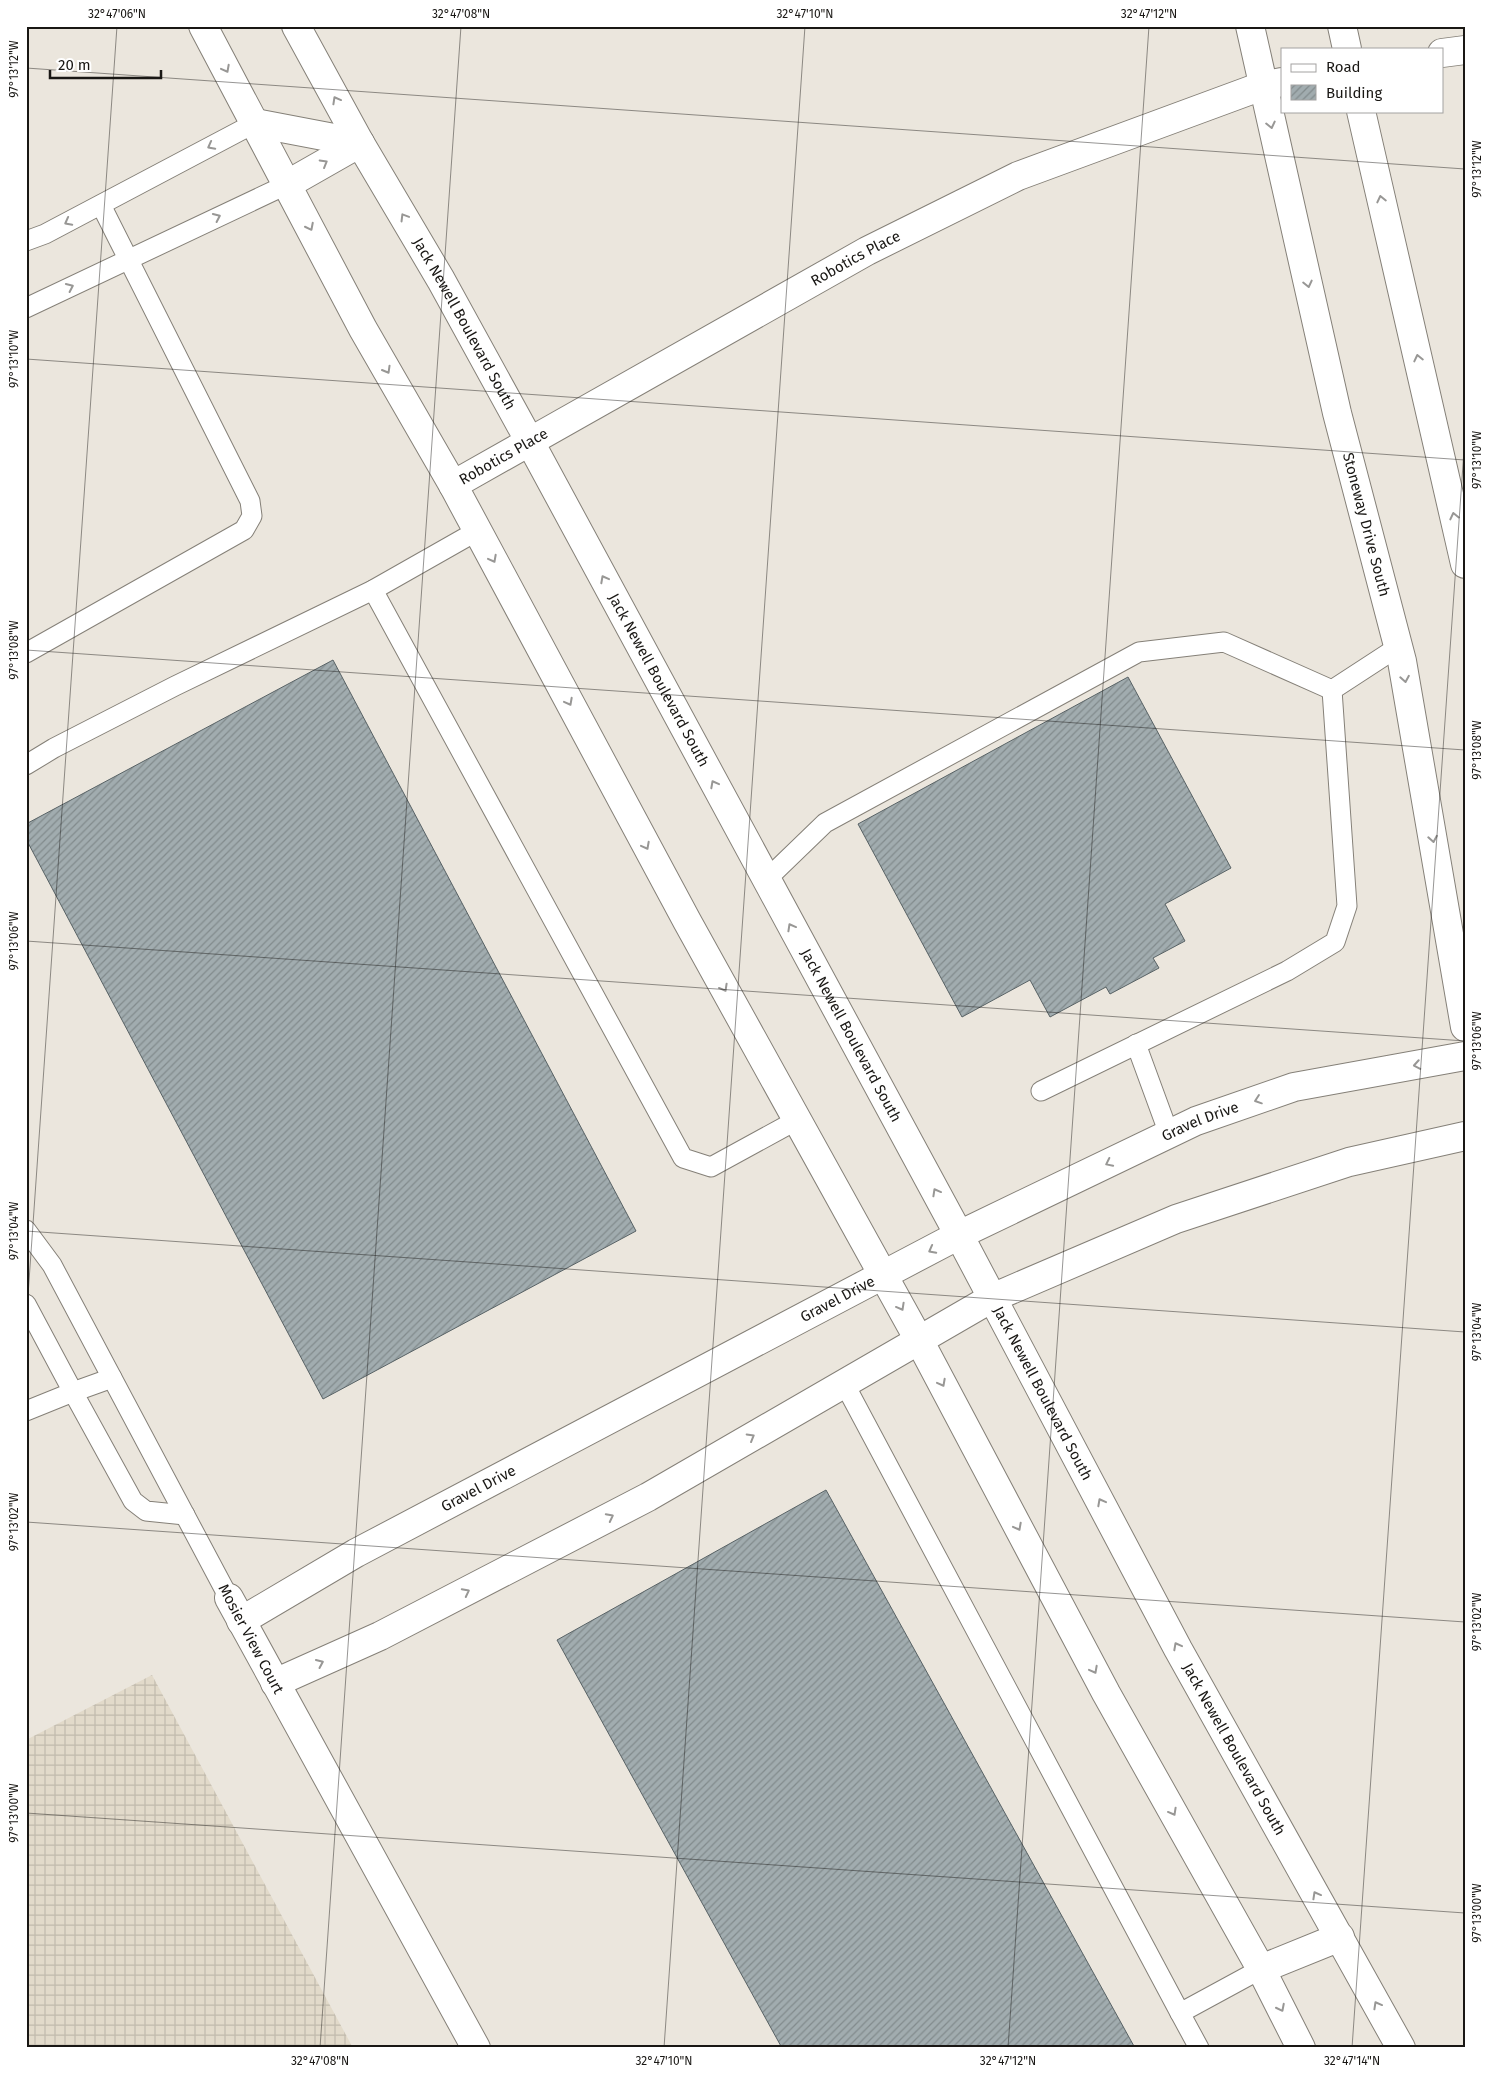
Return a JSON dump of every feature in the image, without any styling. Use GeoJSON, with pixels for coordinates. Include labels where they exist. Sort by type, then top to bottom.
{"type":"FeatureCollection","features":[{"type":"Feature","properties":{"kind":"street"},"geometry":{"type":"LineString","coordinates":[[203,26],[363,328],[453,485],[687,922],[919,1340],[1106,1693],[1261,1969],[1301,2048]]}},
{"type":"Feature","properties":{"kind":"street","name":"Jack Newell Boulevard South"},"geometry":{"type":"LineString","coordinates":[[296,26],[360,143],[441,280],[530,442],[959,1235],[1178,1648],[1401,2048]]}},
{"type":"Feature","properties":{"kind":"street","name":"Stoneway Drive South"},"geometry":{"type":"LineString","coordinates":[[1250,26],[1272,84],[1337,413],[1398,647],[1465,1027]]}},
{"type":"Feature","properties":{"kind":"street"},"geometry":{"type":"LineString","coordinates":[[1342,26],[1347,48]]}},
{"type":"Feature","properties":{"kind":"street"},"geometry":{"type":"LineString","coordinates":[[1444,53],[1465,50]]}},
{"type":"Feature","properties":{"kind":"street","name":"Robotics Place"},"geometry":{"type":"LineString","coordinates":[[453,485],[867,251],[1018,176],[1272,84]]}},
{"type":"Feature","properties":{"kind":"street"},"geometry":{"type":"LineString","coordinates":[[1361,112],[1456,487],[1465,564]]}},
{"type":"Feature","properties":{"kind":"street"},"geometry":{"type":"LineString","coordinates":[[254,123],[360,143]]}},
{"type":"Feature","properties":{"kind":"street"},"geometry":{"type":"LineString","coordinates":[[288,184],[360,143]]}},
{"type":"Feature","properties":{"kind":"street","name":"Gravel Drive"},"geometry":{"type":"LineString","coordinates":[[235,1609],[356,1553],[959,1235],[1196,1121],[1294,1087],[1465,1056]]}},
{"type":"Feature","properties":{"kind":"street"},"geometry":{"type":"LineString","coordinates":[[275,1683],[380,1636],[648,1497],[992,1298],[1176,1219],[1349,1162],[1465,1136]]}},
{"type":"Feature","properties":{"kind":"street","name":"Mosier View Court"},"geometry":{"type":"LineString","coordinates":[[235,1609],[476,2048]]}},
{"type":"Feature","properties":{"kind":"street"},"geometry":{"type":"LineString","coordinates":[[1261,1969],[1340,1937]]}},
{"type":"Feature","properties":{"kind":"lane"},"geometry":{"type":"LineString","coordinates":[[26,241],[45,234],[254,123]]}},
{"type":"Feature","properties":{"kind":"lane"},"geometry":{"type":"LineString","coordinates":[[26,308],[288,184]]}},
{"type":"Feature","properties":{"kind":"lane"},"geometry":{"type":"LineString","coordinates":[[26,653],[244,530],[252,516],[250,501],[101,204]]}},
{"type":"Feature","properties":{"kind":"lane"},"geometry":{"type":"LineString","coordinates":[[26,766],[54,748],[175,686],[373,590],[478,531]]}},
{"type":"Feature","properties":{"kind":"lane"},"geometry":{"type":"LineString","coordinates":[[373,590],[683,1158],[711,1167],[797,1120]]}},
{"type":"Feature","properties":{"kind":"lane"},"geometry":{"type":"LineString","coordinates":[[766,880],[825,823],[1139,652],[1224,642],[1332,690]]}},
{"type":"Feature","properties":{"kind":"lane"},"geometry":{"type":"LineString","coordinates":[[1332,690],[1398,647]]}},
{"type":"Feature","properties":{"kind":"lane"},"geometry":{"type":"LineString","coordinates":[[1041,1091],[1287,971],[1335,942],[1347,906],[1332,690]]}},
{"type":"Feature","properties":{"kind":"lane"},"geometry":{"type":"LineString","coordinates":[[1136,1044],[1169,1134]]}},
{"type":"Feature","properties":{"kind":"lane","name":"Mosier View Court"},"geometry":{"type":"LineString","coordinates":[[26,1230],[33,1253],[52,1265],[235,1609]]}},
{"type":"Feature","properties":{"kind":"lane"},"geometry":{"type":"LineString","coordinates":[[26,1304],[133,1501],[146,1511],[185,1515]]}},
{"type":"Feature","properties":{"kind":"lane"},"geometry":{"type":"LineString","coordinates":[[26,1411],[112,1378]]}},
{"type":"Feature","properties":{"kind":"lane"},"geometry":{"type":"LineString","coordinates":[[844,1384],[1199,2048]]}},
{"type":"Feature","properties":{"kind":"lane"},"geometry":{"type":"LineString","coordinates":[[1180,2013],[1261,1969]]}},
{"type":"Feature","properties":{"kind":"shaded area"},"geometry":{"type":"Polygon","coordinates":[[[152,1675],[353,2048],[26,2048],[26,1740],[152,1675]]]}},
{"type":"Feature","properties":{"kind":"building"},"geometry":{"type":"Polygon","coordinates":[[[333,660],[636,1231],[323,1399],[26,839],[26,824],[333,660]]]}},
{"type":"Feature","properties":{"kind":"building"},"geometry":{"type":"Polygon","coordinates":[[[1128,677],[1231,868],[1165,904],[1185,941],[1153,958],[1159,968],[1110,994],[1106,987],[1050,1017],[1030,980],[962,1017],[858,824],[1128,677]]]}},
{"type":"Feature","properties":{"kind":"building"},"geometry":{"type":"Polygon","coordinates":[[[826,1490],[1135,2048],[782,2048],[557,1640],[826,1490]]]}}]}
